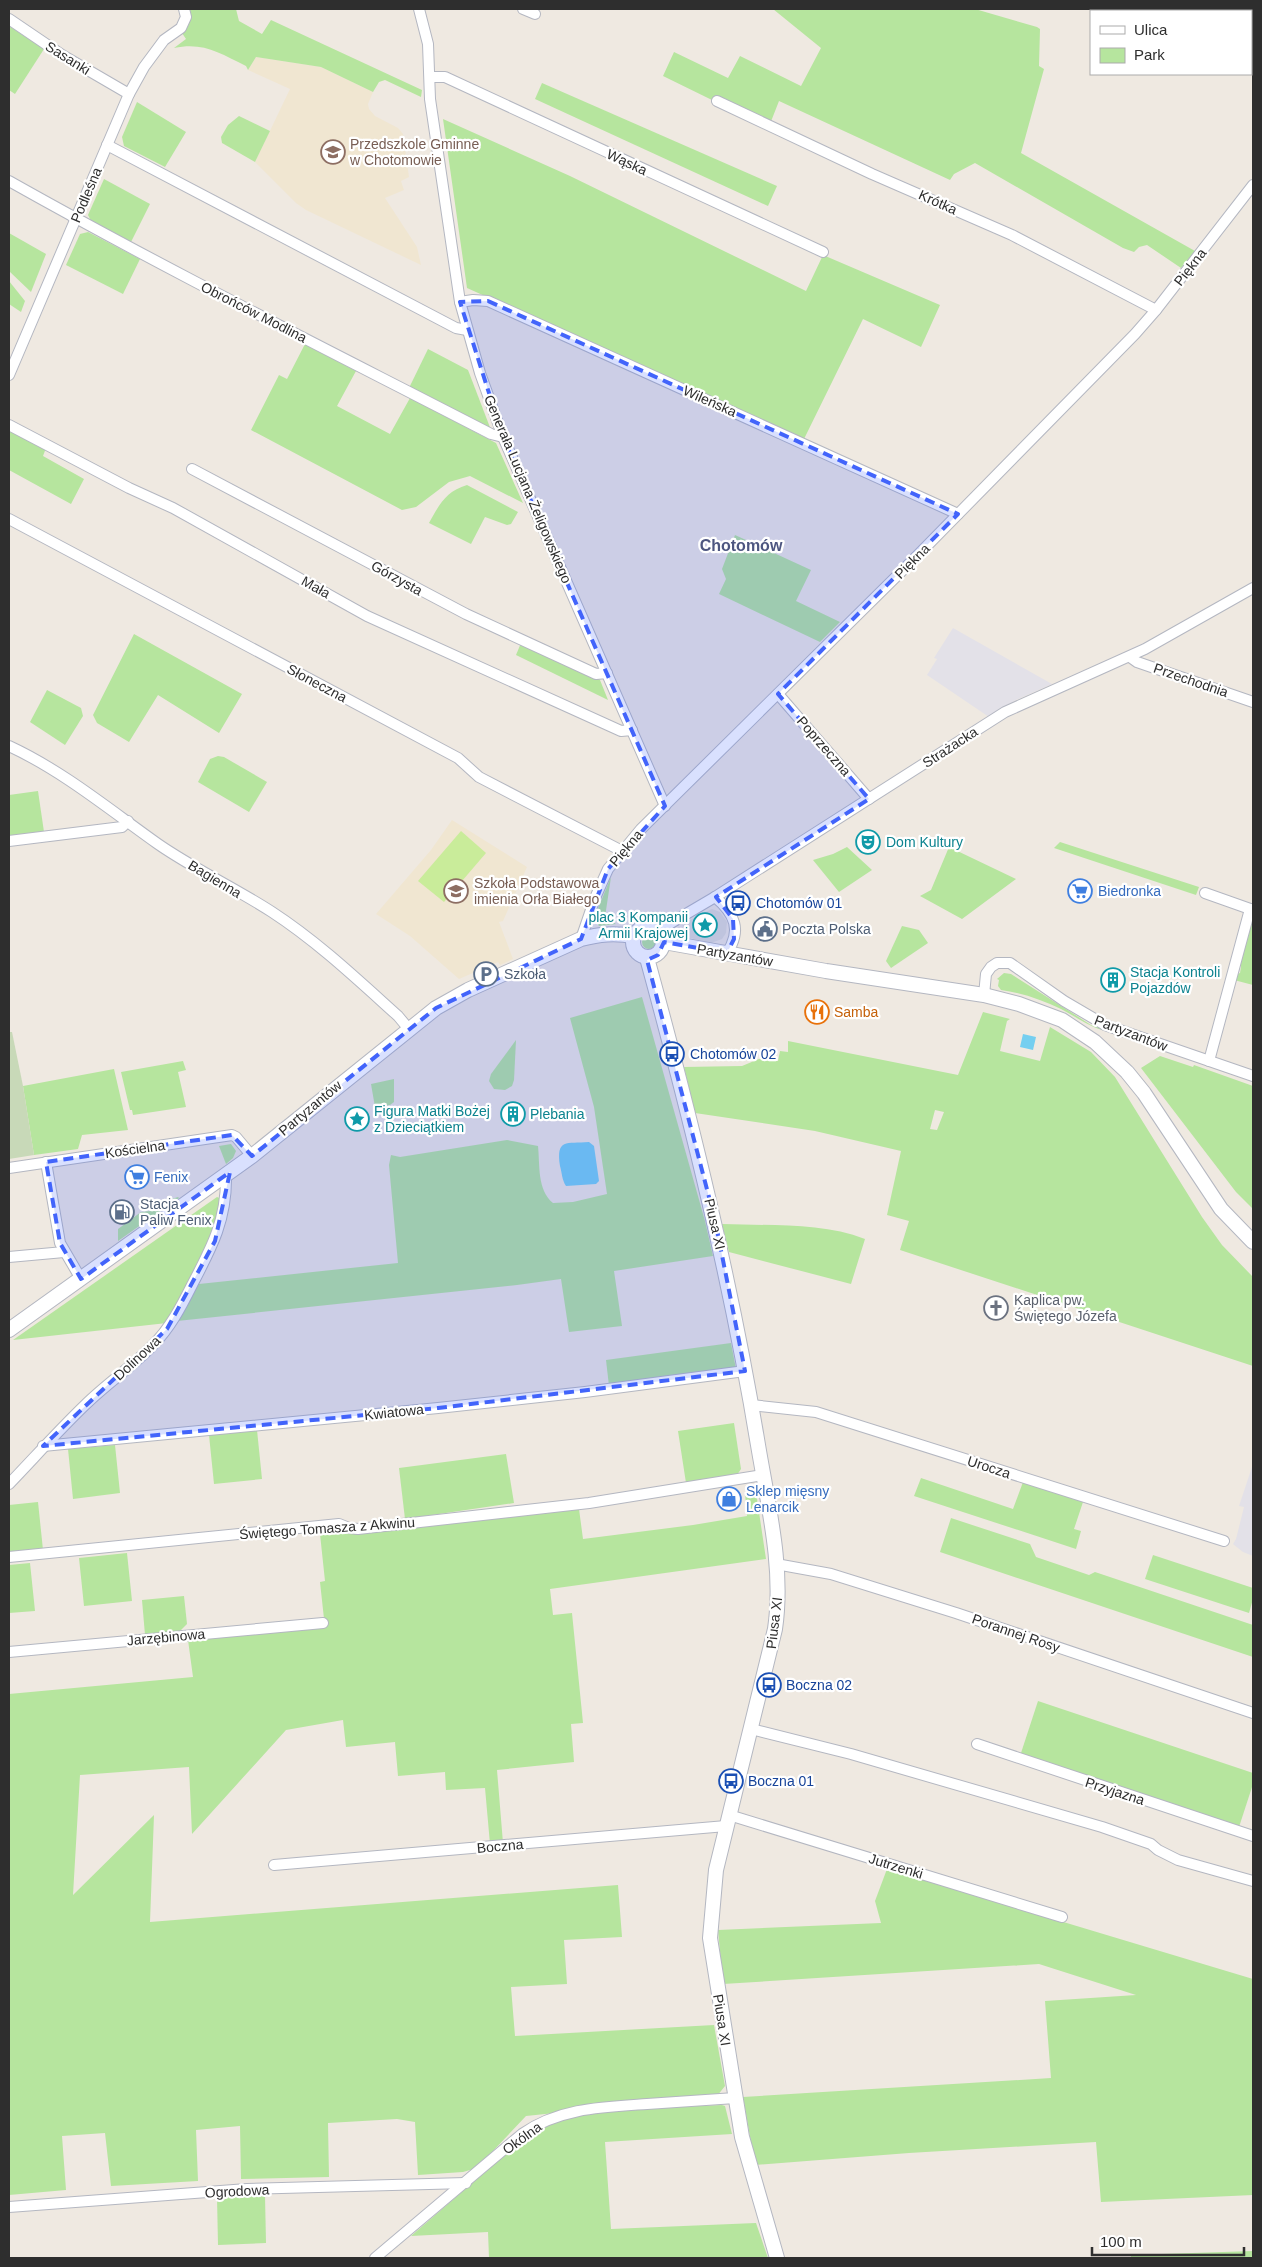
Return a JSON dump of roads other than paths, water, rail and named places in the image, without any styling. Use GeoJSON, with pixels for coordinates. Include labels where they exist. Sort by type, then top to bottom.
{"type":"FeatureCollection","features":[{"type":"Feature","properties":{"kind":"street","name":"Podleśna"},"geometry":{"type":"LineString","coordinates":[[9,374],[129,94],[144,67],[164,40],[181,28],[186,17],[184,9]]}},
{"type":"Feature","properties":{"kind":"street","name":"Generała Lucjana Żeligowskiego"},"geometry":{"type":"LineString","coordinates":[[420,9],[428,44],[430,99],[460,302],[480,373],[502,436],[665,806]]}},
{"type":"Feature","properties":{"kind":"street"},"geometry":{"type":"LineString","coordinates":[[523,9],[535,14]]}},
{"type":"Feature","properties":{"kind":"street","name":"Sasanki"},"geometry":{"type":"LineString","coordinates":[[9,19],[62,55],[129,94]]}},
{"type":"Feature","properties":{"kind":"street","name":"Wąska"},"geometry":{"type":"LineString","coordinates":[[430,77],[445,78],[824,252]]}},
{"type":"Feature","properties":{"kind":"street","name":"Krótka"},"geometry":{"type":"LineString","coordinates":[[716,101],[872,174],[1012,235],[1156,310]]}},
{"type":"Feature","properties":{"kind":"street"},"geometry":{"type":"LineString","coordinates":[[108,145],[456,328],[467,330]]}},
{"type":"Feature","properties":{"kind":"street","name":"Obrońców Modlina"},"geometry":{"type":"LineString","coordinates":[[9,181],[76,219],[496,436],[502,436]]}},
{"type":"Feature","properties":{"kind":"street","name":"Piękna"},"geometry":{"type":"LineString","coordinates":[[581,939],[595,898],[608,869],[622,851],[1092,378],[1156,310],[1253,185]]}},
{"type":"Feature","properties":{"kind":"street","name":"Wileńska"},"geometry":{"type":"LineString","coordinates":[[460,302],[488,301],[958,514]]}},
{"type":"Feature","properties":{"kind":"street","name":"Mała"},"geometry":{"type":"LineString","coordinates":[[9,425],[129,488],[173,508],[367,616],[621,731],[632,730]]}},
{"type":"Feature","properties":{"kind":"street","name":"Górzysta"},"geometry":{"type":"LineString","coordinates":[[192,469],[466,614],[596,674],[607,673]]}},
{"type":"Feature","properties":{"kind":"street","name":"Słoneczna"},"geometry":{"type":"LineString","coordinates":[[9,519],[458,758],[479,777],[622,851]]}},
{"type":"Feature","properties":{"kind":"street","name":"Strażacka"},"geometry":{"type":"LineString","coordinates":[[661,936],[715,897],[1017,706],[1130,657],[1253,588]]}},
{"type":"Feature","properties":{"kind":"street","name":"Przechodnia"},"geometry":{"type":"LineString","coordinates":[[1130,657],[1137,662],[1253,702]]}},
{"type":"Feature","properties":{"kind":"street","name":"Poprzeczna"},"geometry":{"type":"LineString","coordinates":[[778,694],[869,799]]}},
{"type":"Feature","properties":{"kind":"street","name":"Bagienna"},"geometry":{"type":"LineString","coordinates":[[9,746],[43,765],[128,821],[158,844],[273,913],[324,951],[398,1016],[408,1028]]}},
{"type":"Feature","properties":{"kind":"street"},"geometry":{"type":"LineString","coordinates":[[9,841],[122,827],[128,821]]}},
{"type":"Feature","properties":{"kind":"street"},"geometry":{"type":"LineString","coordinates":[[1205,893],[1252,909],[1209,1061]]}},
{"type":"Feature","properties":{"kind":"street"},"geometry":{"type":"LineString","coordinates":[[715,897],[730,911],[733,919],[734,939],[727,953]]}},
{"type":"Feature","properties":{"kind":"street"},"geometry":{"type":"LineString","coordinates":[[645,926],[652,927],[661,936],[658,954],[647,958],[636,952],[632,943],[634,936],[640,928],[645,926]]}},
{"type":"Feature","properties":{"kind":"street","name":"Partyzantów"},"geometry":{"type":"LineString","coordinates":[[9,1330],[252,1156],[408,1028],[436,1008],[468,990],[581,939],[598,934],[614,933],[634,936]]}},
{"type":"Feature","properties":{"kind":"street","name":"Partyzantów"},"geometry":{"type":"LineString","coordinates":[[661,936],[727,953],[984,995],[1050,1014],[1080,1031],[1111,1056],[1144,1093],[1221,1208],[1253,1242]]}},
{"type":"Feature","properties":{"kind":"street","name":"Piusa XI"},"geometry":{"type":"LineString","coordinates":[[647,958],[715,1220],[745,1371],[776,1564],[778,1610],[770,1653],[716,1870],[710,1938],[745,2154],[776,2258]]}},
{"type":"Feature","properties":{"kind":"street","name":"Partyzantów"},"geometry":{"type":"LineString","coordinates":[[984,995],[989,970],[997,963],[1010,963],[1064,1001],[1105,1026],[1253,1076]]}},
{"type":"Feature","properties":{"kind":"street","name":"Kościelna"},"geometry":{"type":"LineString","coordinates":[[9,1168],[232,1135],[236,1136],[252,1156]]}},
{"type":"Feature","properties":{"kind":"street"},"geometry":{"type":"LineString","coordinates":[[46,1162],[55,1221],[64,1252],[81,1279]]}},
{"type":"Feature","properties":{"kind":"street","name":"Dolinowa"},"geometry":{"type":"LineString","coordinates":[[9,1484],[43,1446],[87,1403],[153,1346],[167,1329],[180,1310],[215,1241],[222,1221],[226,1175]]}},
{"type":"Feature","properties":{"kind":"street"},"geometry":{"type":"LineString","coordinates":[[9,1257],[64,1252]]}},
{"type":"Feature","properties":{"kind":"street","name":"Kwiatowa"},"geometry":{"type":"LineString","coordinates":[[43,1446],[458,1406],[745,1371]]}},
{"type":"Feature","properties":{"kind":"street","name":"Urocza"},"geometry":{"type":"LineString","coordinates":[[751,1405],[816,1412],[1224,1541]]}},
{"type":"Feature","properties":{"kind":"street","name":"Świętego Tomasza z Akwinu"},"geometry":{"type":"LineString","coordinates":[[9,1557],[339,1524],[358,1529],[589,1503],[763,1475]]}},
{"type":"Feature","properties":{"kind":"street","name":"Porannej Rosy"},"geometry":{"type":"LineString","coordinates":[[776,1564],[832,1574],[956,1613],[1253,1713]]}},
{"type":"Feature","properties":{"kind":"street","name":"Jarzębinowa"},"geometry":{"type":"LineString","coordinates":[[9,1652],[323,1623]]}},
{"type":"Feature","properties":{"kind":"street"},"geometry":{"type":"LineString","coordinates":[[751,1728],[851,1754],[1102,1827],[1151,1844],[1158,1850],[1178,1860],[1253,1881]]}},
{"type":"Feature","properties":{"kind":"street","name":"Przyjazna"},"geometry":{"type":"LineString","coordinates":[[977,1744],[1253,1836]]}},
{"type":"Feature","properties":{"kind":"street","name":"Boczna"},"geometry":{"type":"LineString","coordinates":[[274,1865],[727,1821]]}},
{"type":"Feature","properties":{"kind":"street","name":"Jutrzenki"},"geometry":{"type":"LineString","coordinates":[[727,1821],[1062,1917]]}},
{"type":"Feature","properties":{"kind":"street","name":"Okólna"},"geometry":{"type":"LineString","coordinates":[[375,2258],[522,2134],[539,2124],[554,2118],[597,2107],[735,2098]]}},
{"type":"Feature","properties":{"kind":"street","name":"Ogrodowa"},"geometry":{"type":"LineString","coordinates":[[9,2206],[247,2189],[466,2183]]}},
{"type":"Feature","properties":{"kind":"water"},"geometry":{"type":"Polygon","coordinates":[[[1023,1034],[1036,1037],[1033,1050],[1020,1047],[1023,1034]]]}},
{"type":"Feature","properties":{"kind":"water"},"geometry":{"type":"Polygon","coordinates":[[[589,1142],[594,1146],[599,1181],[596,1184],[566,1186],[560,1166],[561,1147],[569,1143],[589,1142]]]}},
{"type":"Feature","properties":{"kind":"place","name":"Przedszkole Gminne w Chotomowie"},"geometry":{"type":"Point","coordinates":[333,152]}},
{"type":"Feature","properties":{"kind":"place","name":"Dom Kultury"},"geometry":{"type":"Point","coordinates":[868,842]}},
{"type":"Feature","properties":{"kind":"place","name":"Szkoła Podstawowa imienia Orła Białego"},"geometry":{"type":"Point","coordinates":[456,891]}},
{"type":"Feature","properties":{"kind":"place","name":"Biedronka"},"geometry":{"type":"Point","coordinates":[1080,891]}},
{"type":"Feature","properties":{"kind":"place","name":"Chotomów 01"},"geometry":{"type":"Point","coordinates":[738,903]}},
{"type":"Feature","properties":{"kind":"place","name":"plac 3 Kompanii Armii Krajowej"},"geometry":{"type":"Point","coordinates":[705,925]}},
{"type":"Feature","properties":{"kind":"place","name":"Poczta Polska"},"geometry":{"type":"Point","coordinates":[765,929]}},
{"type":"Feature","properties":{"kind":"place","name":"Szkoła"},"geometry":{"type":"Point","coordinates":[486,974]}},
{"type":"Feature","properties":{"kind":"place","name":"Stacja Kontroli Pojazdów"},"geometry":{"type":"Point","coordinates":[1113,980]}},
{"type":"Feature","properties":{"kind":"place","name":"Samba"},"geometry":{"type":"Point","coordinates":[817,1012]}},
{"type":"Feature","properties":{"kind":"place","name":"Chotomów 02"},"geometry":{"type":"Point","coordinates":[672,1054]}},
{"type":"Feature","properties":{"kind":"place","name":"Plebania"},"geometry":{"type":"Point","coordinates":[513,1114]}},
{"type":"Feature","properties":{"kind":"place","name":"Figura Matki Bożej z Dzieciątkiem"},"geometry":{"type":"Point","coordinates":[357,1119]}},
{"type":"Feature","properties":{"kind":"place","name":"Fenix"},"geometry":{"type":"Point","coordinates":[137,1177]}},
{"type":"Feature","properties":{"kind":"place","name":"Stacja Paliw Fenix"},"geometry":{"type":"Point","coordinates":[122,1212]}},
{"type":"Feature","properties":{"kind":"place","name":"Kaplica pw. Świętego Józefa"},"geometry":{"type":"Point","coordinates":[996,1308]}},
{"type":"Feature","properties":{"kind":"place","name":"Sklep mięsny Lenarcik"},"geometry":{"type":"Point","coordinates":[729,1499]}},
{"type":"Feature","properties":{"kind":"place","name":"Boczna 02"},"geometry":{"type":"Point","coordinates":[769,1685]}},
{"type":"Feature","properties":{"kind":"place","name":"Boczna 01"},"geometry":{"type":"Point","coordinates":[731,1781]}},
{"type":"Feature","properties":{"kind":"district","name":"Chotomów"},"geometry":{"type":"Point","coordinates":[741,545]}}]}
